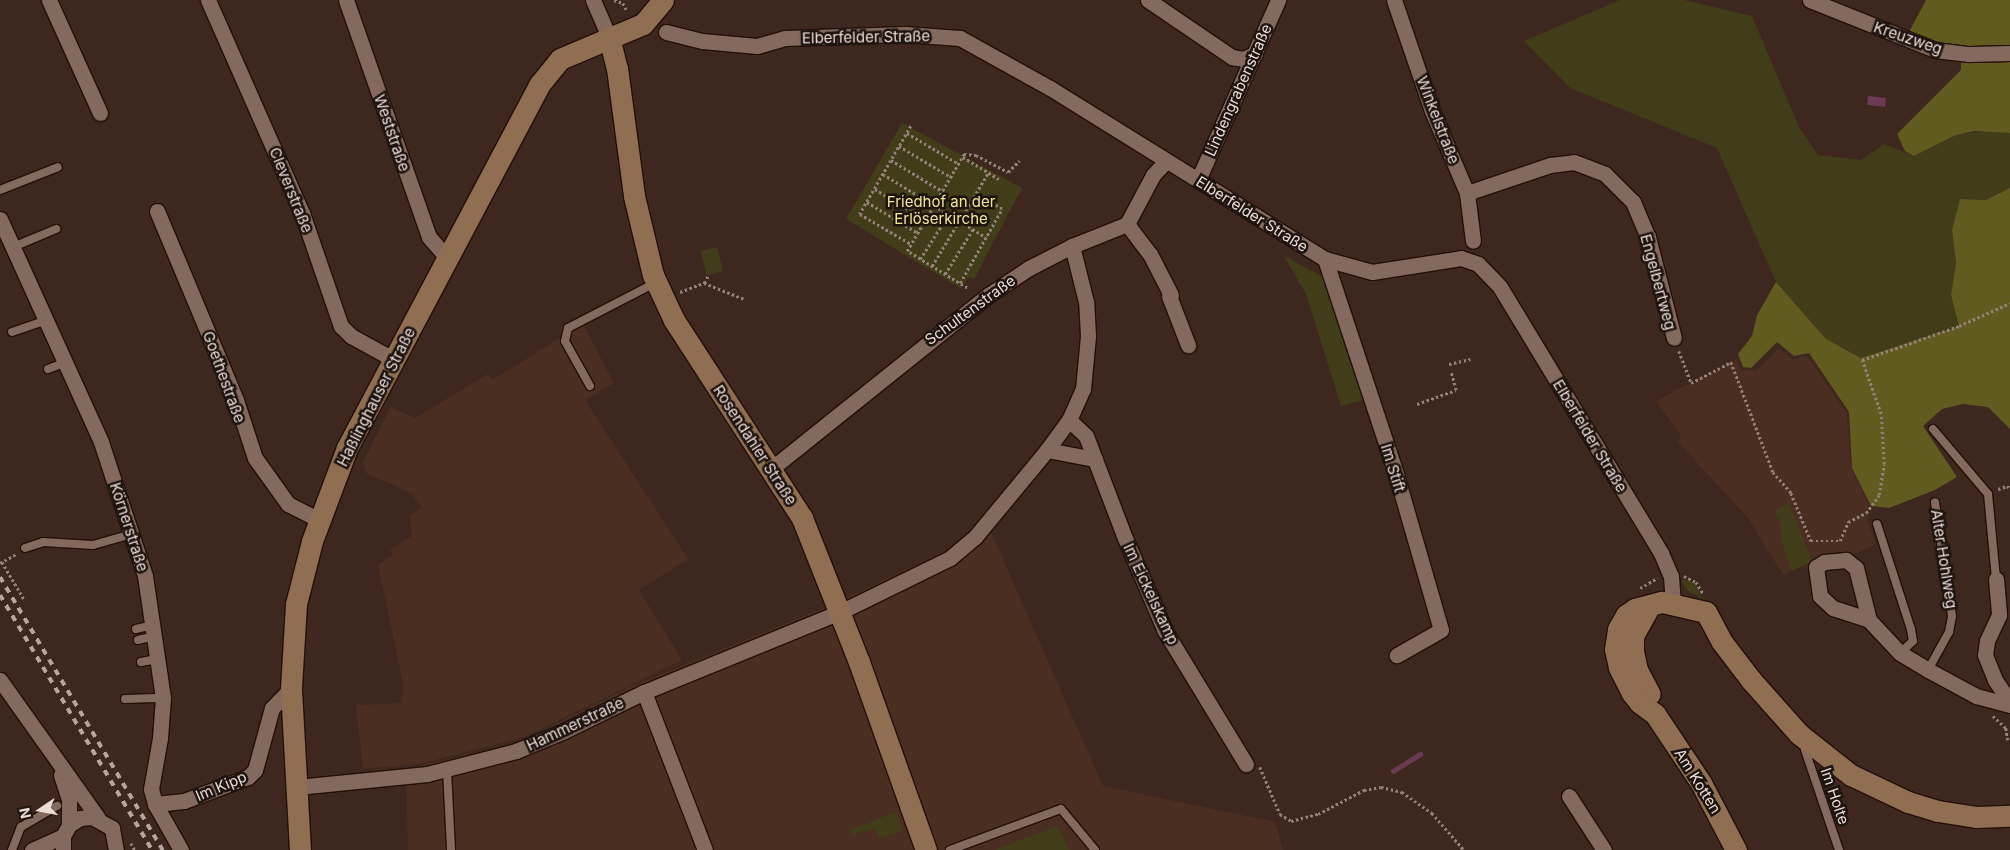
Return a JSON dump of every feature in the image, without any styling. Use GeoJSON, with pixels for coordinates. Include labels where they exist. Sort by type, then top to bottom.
{"type":"FeatureCollection","features":[{"type":"Feature","properties":{"kind":"main road","name":"Haßlinghauser Straße"},"geometry":{"type":"LineString","coordinates":[[300,850],[291,688],[296,604],[320,520],[347,448],[393,359],[449,260],[539,85],[560,59],[643,24],[663,0]]}},
{"type":"Feature","properties":{"kind":"main road","name":"Rosendahler Straße"},"geometry":{"type":"LineString","coordinates":[[609,37],[617,68],[634,196],[656,282],[674,320],[802,518],[840,612],[926,850]]}},
{"type":"Feature","properties":{"kind":"main road","name":"Am Kotten"},"geometry":{"type":"LineString","coordinates":[[1683,606],[1649,607],[1634,636],[1632,651],[1637,670],[1652,698],[1655,714],[1701,782],[1736,850]]}},
{"type":"Feature","properties":{"kind":"main road"},"geometry":{"type":"LineString","coordinates":[[1683,606],[1701,626],[1722,642],[1750,680],[1799,734],[1851,775],[1908,802],[1938,811],[1976,817],[2010,816]]}},
{"type":"Feature","properties":{"kind":"street"},"geometry":{"type":"LineString","coordinates":[[49,0],[100,114]]}},
{"type":"Feature","properties":{"kind":"street","name":"Cleverstraße"},"geometry":{"type":"LineString","coordinates":[[208,0],[302,213],[341,326],[350,336],[393,359]]}},
{"type":"Feature","properties":{"kind":"street","name":"Weststraße"},"geometry":{"type":"LineString","coordinates":[[346,0],[429,237],[449,260]]}},
{"type":"Feature","properties":{"kind":"street"},"geometry":{"type":"LineString","coordinates":[[593,0],[609,37]]}},
{"type":"Feature","properties":{"kind":"street"},"geometry":{"type":"LineString","coordinates":[[1148,0],[1232,57],[1243,59],[1255,54]]}},
{"type":"Feature","properties":{"kind":"street","name":"Lindengrabenstraße"},"geometry":{"type":"LineString","coordinates":[[1198,180],[1278,0]]}},
{"type":"Feature","properties":{"kind":"street","name":"Winkelstraße"},"geometry":{"type":"LineString","coordinates":[[1394,0],[1432,111],[1467,193],[1473,241]]}},
{"type":"Feature","properties":{"kind":"street","name":"Kreuzweg"},"geometry":{"type":"LineString","coordinates":[[1810,0],[1935,50],[1969,54],[2010,53]]}},
{"type":"Feature","properties":{"kind":"street","name":"Elberfelder Straße"},"geometry":{"type":"LineString","coordinates":[[666,32],[702,41],[757,46],[785,38],[904,34],[960,38],[1050,88],[1325,259],[1372,272],[1461,258],[1487,270],[1661,553],[1683,606]]}},
{"type":"Feature","properties":{"kind":"street"},"geometry":{"type":"LineString","coordinates":[[1166,161],[1152,175],[1127,224],[1150,254],[1170,296],[1188,345]]}},
{"type":"Feature","properties":{"kind":"street","name":"Engelbertweg"},"geometry":{"type":"LineString","coordinates":[[1467,193],[1550,165],[1574,162],[1605,174],[1633,202],[1648,238],[1674,338]]}},
{"type":"Feature","properties":{"kind":"street","name":"Goethestraße"},"geometry":{"type":"LineString","coordinates":[[157,211],[236,400],[255,458],[288,504],[320,520]]}},
{"type":"Feature","properties":{"kind":"street","name":"Körnerstraße"},"geometry":{"type":"LineString","coordinates":[[0,219],[101,442],[145,576],[155,631],[162,698],[160,738],[151,789],[155,804],[181,850]]}},
{"type":"Feature","properties":{"kind":"street","name":"Schultenstraße"},"geometry":{"type":"LineString","coordinates":[[770,469],[987,296],[1029,268],[1072,246],[1127,224]]}},
{"type":"Feature","properties":{"kind":"street"},"geometry":{"type":"LineString","coordinates":[[840,612],[950,558],[975,537],[1047,450],[1068,420],[1083,389],[1088,336],[1086,302],[1072,246]]}},
{"type":"Feature","properties":{"kind":"street","name":"Im Stift"},"geometry":{"type":"LineString","coordinates":[[1325,259],[1396,474],[1441,630],[1397,655]]}},
{"type":"Feature","properties":{"kind":"street","name":"Im Eickelskamp"},"geometry":{"type":"LineString","coordinates":[[1068,420],[1086,436],[1165,631],[1246,764]]}},
{"type":"Feature","properties":{"kind":"street"},"geometry":{"type":"LineString","coordinates":[[1047,450],[1095,459]]}},
{"type":"Feature","properties":{"kind":"street"},"geometry":{"type":"LineString","coordinates":[[1869,620],[1856,568],[1845,560],[1824,562],[1816,567],[1820,596],[1834,608],[1869,620],[1900,653],[1928,670],[1976,696],[2010,704]]}},
{"type":"Feature","properties":{"kind":"street"},"geometry":{"type":"LineString","coordinates":[[1996,579],[1999,615],[1987,641],[1985,655],[1995,680],[2010,704]]}},
{"type":"Feature","properties":{"kind":"street","name":"Hammerstraße"},"geometry":{"type":"LineString","coordinates":[[297,787],[447,770],[516,751],[564,732],[644,692],[840,612]]}},
{"type":"Feature","properties":{"kind":"street"},"geometry":{"type":"LineString","coordinates":[[0,680],[56,762],[98,818],[112,828],[116,850]]}},
{"type":"Feature","properties":{"kind":"street","name":"Im Kipp"},"geometry":{"type":"LineString","coordinates":[[155,804],[184,801],[248,777],[255,770],[272,708],[291,688]]}},
{"type":"Feature","properties":{"kind":"street"},"geometry":{"type":"LineString","coordinates":[[644,692],[705,850]]}},
{"type":"Feature","properties":{"kind":"street"},"geometry":{"type":"LineString","coordinates":[[56,762],[69,800],[65,837]]}},
{"type":"Feature","properties":{"kind":"street"},"geometry":{"type":"LineString","coordinates":[[1569,796],[1604,850]]}},
{"type":"Feature","properties":{"kind":"street"},"geometry":{"type":"LineString","coordinates":[[32,850],[65,837],[86,817],[98,818]]}},
{"type":"Feature","properties":{"kind":"lane"},"geometry":{"type":"LineString","coordinates":[[0,190],[58,166]]}},
{"type":"Feature","properties":{"kind":"lane"},"geometry":{"type":"LineString","coordinates":[[12,247],[56,229]]}},
{"type":"Feature","properties":{"kind":"lane"},"geometry":{"type":"LineString","coordinates":[[590,386],[565,341],[568,328],[656,282]]}},
{"type":"Feature","properties":{"kind":"lane"},"geometry":{"type":"LineString","coordinates":[[12,332],[47,320]]}},
{"type":"Feature","properties":{"kind":"lane"},"geometry":{"type":"LineString","coordinates":[[48,369],[66,362]]}},
{"type":"Feature","properties":{"kind":"lane"},"geometry":{"type":"LineString","coordinates":[[1933,429],[1988,494],[1996,579]]}},
{"type":"Feature","properties":{"kind":"lane","name":"Alter Hohlweg"},"geometry":{"type":"LineString","coordinates":[[1928,670],[1949,632],[1952,616],[1935,502]]}},
{"type":"Feature","properties":{"kind":"lane"},"geometry":{"type":"LineString","coordinates":[[1878,524],[1911,629],[1913,641],[1900,653]]}},
{"type":"Feature","properties":{"kind":"lane"},"geometry":{"type":"LineString","coordinates":[[25,548],[43,542],[93,544],[132,534]]}},
{"type":"Feature","properties":{"kind":"lane"},"geometry":{"type":"LineString","coordinates":[[136,629],[155,631]]}},
{"type":"Feature","properties":{"kind":"lane"},"geometry":{"type":"LineString","coordinates":[[138,640],[155,631]]}},
{"type":"Feature","properties":{"kind":"lane"},"geometry":{"type":"LineString","coordinates":[[141,662],[158,658]]}},
{"type":"Feature","properties":{"kind":"lane"},"geometry":{"type":"LineString","coordinates":[[125,699],[162,698]]}},
{"type":"Feature","properties":{"kind":"lane","name":"Im Holte"},"geometry":{"type":"LineString","coordinates":[[1804,750],[1839,850]]}},
{"type":"Feature","properties":{"kind":"lane"},"geometry":{"type":"LineString","coordinates":[[447,770],[451,850]]}},
{"type":"Feature","properties":{"kind":"lane"},"geometry":{"type":"LineString","coordinates":[[12,850],[21,827],[57,806]]}},
{"type":"Feature","properties":{"kind":"lane"},"geometry":{"type":"LineString","coordinates":[[950,850],[1061,809],[1094,850]]}},
{"type":"Feature","properties":{"kind":"path"},"geometry":{"type":"LineString","coordinates":[[911,126],[860,214],[911,244]]}},
{"type":"Feature","properties":{"kind":"path"},"geometry":{"type":"LineString","coordinates":[[907,133],[959,164]]}},
{"type":"Feature","properties":{"kind":"path"},"geometry":{"type":"LineString","coordinates":[[899,146],[951,177]]}},
{"type":"Feature","properties":{"kind":"path"},"geometry":{"type":"LineString","coordinates":[[967,288],[907,251],[963,156],[969,152],[1008,172],[1019,162]]}},
{"type":"Feature","properties":{"kind":"path"},"geometry":{"type":"LineString","coordinates":[[963,156],[999,179]]}},
{"type":"Feature","properties":{"kind":"path"},"geometry":{"type":"LineString","coordinates":[[891,160],[942,191]]}},
{"type":"Feature","properties":{"kind":"path"},"geometry":{"type":"LineString","coordinates":[[932,266],[988,173]]}},
{"type":"Feature","properties":{"kind":"path"},"geometry":{"type":"LineString","coordinates":[[883,174],[986,237]]}},
{"type":"Feature","properties":{"kind":"path"},"geometry":{"type":"LineString","coordinates":[[875,188],[926,220]]}},
{"type":"Feature","properties":{"kind":"path"},"geometry":{"type":"LineString","coordinates":[[960,283],[1002,209],[977,194]]}},
{"type":"Feature","properties":{"kind":"path"},"geometry":{"type":"LineString","coordinates":[[867,202],[918,233]]}},
{"type":"Feature","properties":{"kind":"path"},"geometry":{"type":"LineString","coordinates":[[920,259],[949,214]]}},
{"type":"Feature","properties":{"kind":"path"},"geometry":{"type":"LineString","coordinates":[[945,274],[973,229]]}},
{"type":"Feature","properties":{"kind":"path"},"geometry":{"type":"LineString","coordinates":[[704,283],[709,274]]}},
{"type":"Feature","properties":{"kind":"path"},"geometry":{"type":"LineString","coordinates":[[679,298],[680,292],[688,287],[704,283],[744,299]]}},
{"type":"Feature","properties":{"kind":"path"},"geometry":{"type":"LineString","coordinates":[[1845,560],[1840,541],[1848,522],[1866,513],[1879,496],[1884,464],[1881,414],[1862,360],[1959,326],[2010,303]]}},
{"type":"Feature","properties":{"kind":"path"},"geometry":{"type":"LineString","coordinates":[[1674,338],[1691,383],[1731,362],[1773,472],[1791,493],[1811,541],[1840,541]]}},
{"type":"Feature","properties":{"kind":"path"},"geometry":{"type":"LineString","coordinates":[[1449,364],[1470,359]]}},
{"type":"Feature","properties":{"kind":"path"},"geometry":{"type":"LineString","coordinates":[[1417,404],[1456,390],[1451,372]]}},
{"type":"Feature","properties":{"kind":"path"},"geometry":{"type":"LineString","coordinates":[[17,554],[1,563],[24,599]]}},
{"type":"Feature","properties":{"kind":"path"},"geometry":{"type":"LineString","coordinates":[[1246,764],[1262,768],[1280,814],[1291,821],[1318,814],[1364,790],[1381,787],[1402,792],[1432,814],[1464,850]]}},
{"type":"Feature","properties":{"kind":"path"},"geometry":{"type":"LineString","coordinates":[[129,840],[135,850]]}},
{"type":"Feature","properties":{"kind":"shaded area"},"geometry":{"type":"Polygon","coordinates":[[[1926,0],[2010,0],[2010,133],[1975,131],[1956,135],[1914,156],[1905,151],[1897,134],[1961,70],[1961,50],[1909,32],[1926,0]]]}},
{"type":"Feature","properties":{"kind":"shaded area"},"geometry":{"type":"Polygon","coordinates":[[[1868,96],[1886,98],[1885,107],[1867,105],[1868,96]]]}},
{"type":"Feature","properties":{"kind":"shaded area"},"geometry":{"type":"Polygon","coordinates":[[[2010,188],[2010,429],[1988,407],[1963,404],[1942,409],[1923,426],[1957,477],[1935,490],[1889,508],[1871,506],[1852,468],[1849,412],[1809,353],[1794,356],[1777,342],[1751,368],[1743,367],[1738,354],[1752,336],[1757,315],[1776,282],[1826,339],[1861,358],[1959,326],[1951,295],[1956,263],[1952,230],[1960,199],[1986,200],[2010,188]]]}},
{"type":"Feature","properties":{"kind":"shaded area"},"geometry":{"type":"Polygon","coordinates":[[[583,324],[614,383],[585,400],[688,559],[639,590],[682,660],[525,737],[419,764],[363,769],[356,705],[402,703],[403,684],[378,565],[393,555],[390,550],[412,536],[409,516],[422,507],[411,493],[366,473],[363,462],[391,407],[415,418],[488,374],[492,380],[583,324]]]}},
{"type":"Feature","properties":{"kind":"shaded area"},"geometry":{"type":"Polygon","coordinates":[[[1778,349],[1792,359],[1807,356],[1847,413],[1851,468],[1870,508],[1867,518],[1875,544],[1855,554],[1833,552],[1783,575],[1748,518],[1678,442],[1681,436],[1656,401],[1736,359],[1740,369],[1756,371],[1778,349]]]}},
{"type":"Feature","properties":{"kind":"shaded area"},"geometry":{"type":"Polygon","coordinates":[[[990,530],[1103,786],[1275,822],[1283,850],[408,850],[406,769],[517,743],[630,687],[831,605],[990,530]]]}},
{"type":"Feature","properties":{"kind":"green space"},"geometry":{"type":"Polygon","coordinates":[[[1620,0],[1684,0],[1752,16],[1799,127],[1818,155],[1861,160],[1884,144],[1914,156],[1956,135],[1989,130],[2010,133],[2010,188],[1986,200],[1960,199],[1952,230],[1956,264],[1951,295],[1959,326],[1861,358],[1826,339],[1776,282],[1717,148],[1570,88],[1524,41],[1620,0]]]}},
{"type":"Feature","properties":{"kind":"green space","name":"Friedhof an der Erlöserkirche"},"geometry":{"type":"Polygon","coordinates":[[[902,123],[1022,188],[974,279],[969,277],[960,288],[846,219],[902,123]]]}},
{"type":"Feature","properties":{"kind":"green space"},"geometry":{"type":"Polygon","coordinates":[[[717,247],[723,271],[707,275],[701,251],[717,247]]]}},
{"type":"Feature","properties":{"kind":"green space"},"geometry":{"type":"Polygon","coordinates":[[[1284,256],[1325,278],[1364,400],[1341,406],[1306,294],[1284,256]]]}},
{"type":"Feature","properties":{"kind":"green space"},"geometry":{"type":"Polygon","coordinates":[[[1789,502],[1812,562],[1791,571],[1782,543],[1780,522],[1774,512],[1789,502]]]}},
{"type":"Feature","properties":{"kind":"green space"},"geometry":{"type":"Polygon","coordinates":[[[1681,580],[1693,581],[1704,600],[1687,590],[1681,580]]]}},
{"type":"Feature","properties":{"kind":"green space"},"geometry":{"type":"Polygon","coordinates":[[[896,812],[903,830],[879,838],[874,828],[852,835],[850,830],[896,812]]]}},
{"type":"Feature","properties":{"kind":"green space"},"geometry":{"type":"Polygon","coordinates":[[[1057,826],[1070,850],[995,850],[1057,826]]]}},
{"type":"Feature","properties":{"kind":"waterway"},"geometry":{"type":"LineString","coordinates":[[1393,771],[1420,754]]}},
{"type":"Feature","properties":{"kind":"railway"},"geometry":{"type":"LineString","coordinates":[[0,577],[163,850]]}},
{"type":"Feature","properties":{"kind":"railway"},"geometry":{"type":"LineString","coordinates":[[0,595],[152,850]]}}]}
